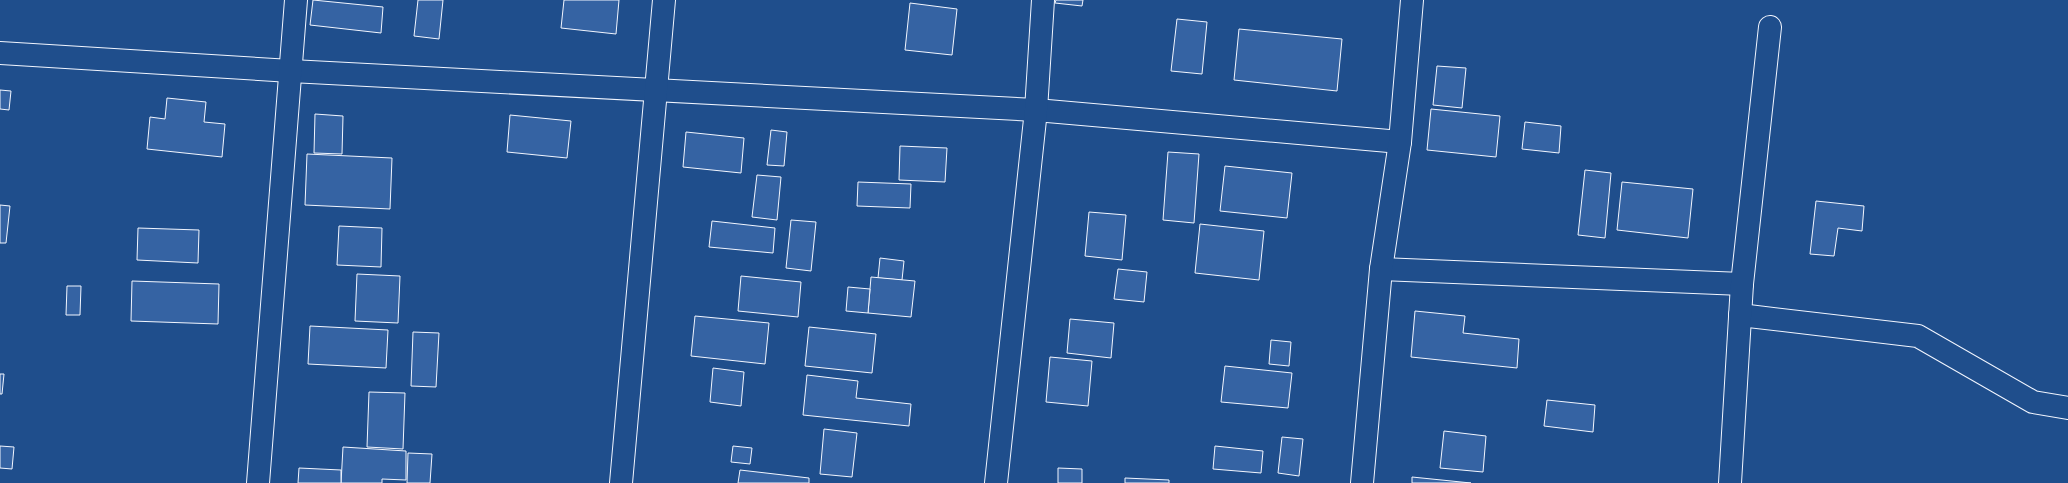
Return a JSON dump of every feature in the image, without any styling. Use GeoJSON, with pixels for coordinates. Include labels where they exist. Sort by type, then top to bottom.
{"type":"FeatureCollection","features":[{"type":"Feature","properties":{"kind":"street"},"geometry":{"type":"LineString","coordinates":[[258,483],[296,0]]}},
{"type":"Feature","properties":{"kind":"street"},"geometry":{"type":"LineString","coordinates":[[621,483],[664,0]]}},
{"type":"Feature","properties":{"kind":"street"},"geometry":{"type":"LineString","coordinates":[[996,483],[1036,110],[1043,0]]}},
{"type":"Feature","properties":{"kind":"street"},"geometry":{"type":"LineString","coordinates":[[1362,483],[1380,270],[1400,142],[1412,0]]}},
{"type":"Feature","properties":{"kind":"street"},"geometry":{"type":"LineString","coordinates":[[1730,483],[1742,284],[1770,27]]}},
{"type":"Feature","properties":{"kind":"street"},"geometry":{"type":"LineString","coordinates":[[0,53],[291,71],[1036,110],[1400,142]]}},
{"type":"Feature","properties":{"kind":"street"},"geometry":{"type":"LineString","coordinates":[[1380,270],[1742,284]]}},
{"type":"Feature","properties":{"kind":"street"},"geometry":{"type":"LineString","coordinates":[[1740,315],[1918,336],[2033,402],[2068,408]]}},
{"type":"Feature","properties":{"kind":"building"},"geometry":{"type":"Polygon","coordinates":[[[313,0],[383,7],[381,33],[310,25],[313,0]]]}},
{"type":"Feature","properties":{"kind":"building"},"geometry":{"type":"Polygon","coordinates":[[[418,0],[443,0],[439,39],[414,36],[418,0]]]}},
{"type":"Feature","properties":{"kind":"building"},"geometry":{"type":"Polygon","coordinates":[[[564,0],[619,0],[616,34],[561,28],[564,0]]]}},
{"type":"Feature","properties":{"kind":"building"},"geometry":{"type":"Polygon","coordinates":[[[1056,0],[1083,0],[1082,6],[1055,3],[1056,0]]]}},
{"type":"Feature","properties":{"kind":"building"},"geometry":{"type":"Polygon","coordinates":[[[910,3],[957,9],[952,55],[905,50],[910,3]]]}},
{"type":"Feature","properties":{"kind":"building"},"geometry":{"type":"Polygon","coordinates":[[[1177,19],[1207,22],[1202,74],[1171,71],[1177,19]]]}},
{"type":"Feature","properties":{"kind":"building"},"geometry":{"type":"Polygon","coordinates":[[[1239,29],[1342,39],[1337,91],[1234,80],[1239,29]]]}},
{"type":"Feature","properties":{"kind":"building"},"geometry":{"type":"Polygon","coordinates":[[[1437,66],[1466,68],[1462,108],[1433,105],[1437,66]]]}},
{"type":"Feature","properties":{"kind":"building"},"geometry":{"type":"Polygon","coordinates":[[[0,90],[11,91],[9,110],[0,109],[0,90]]]}},
{"type":"Feature","properties":{"kind":"building"},"geometry":{"type":"Polygon","coordinates":[[[167,98],[206,102],[204,122],[225,124],[222,157],[147,149],[150,117],[165,119],[167,98]]]}},
{"type":"Feature","properties":{"kind":"building"},"geometry":{"type":"Polygon","coordinates":[[[1431,109],[1500,116],[1496,157],[1427,150],[1431,109]]]}},
{"type":"Feature","properties":{"kind":"building"},"geometry":{"type":"Polygon","coordinates":[[[315,114],[343,116],[342,154],[314,153],[315,114]]]}},
{"type":"Feature","properties":{"kind":"building"},"geometry":{"type":"Polygon","coordinates":[[[510,115],[571,121],[567,158],[507,152],[510,115]]]}},
{"type":"Feature","properties":{"kind":"building"},"geometry":{"type":"Polygon","coordinates":[[[1525,122],[1561,126],[1559,153],[1522,149],[1525,122]]]}},
{"type":"Feature","properties":{"kind":"building"},"geometry":{"type":"Polygon","coordinates":[[[771,130],[787,132],[784,166],[767,165],[771,130]]]}},
{"type":"Feature","properties":{"kind":"building"},"geometry":{"type":"Polygon","coordinates":[[[686,132],[744,138],[741,173],[683,167],[686,132]]]}},
{"type":"Feature","properties":{"kind":"building"},"geometry":{"type":"Polygon","coordinates":[[[900,146],[947,148],[945,182],[899,180],[900,146]]]}},
{"type":"Feature","properties":{"kind":"building"},"geometry":{"type":"Polygon","coordinates":[[[1168,152],[1199,154],[1194,223],[1163,220],[1168,152]]]}},
{"type":"Feature","properties":{"kind":"building"},"geometry":{"type":"Polygon","coordinates":[[[307,154],[392,158],[390,209],[305,205],[307,154]]]}},
{"type":"Feature","properties":{"kind":"building"},"geometry":{"type":"Polygon","coordinates":[[[1225,166],[1292,173],[1287,218],[1220,211],[1225,166]]]}},
{"type":"Feature","properties":{"kind":"building"},"geometry":{"type":"Polygon","coordinates":[[[1585,170],[1611,173],[1605,238],[1578,235],[1585,170]]]}},
{"type":"Feature","properties":{"kind":"building"},"geometry":{"type":"Polygon","coordinates":[[[757,175],[781,177],[777,220],[752,217],[757,175]]]}},
{"type":"Feature","properties":{"kind":"building"},"geometry":{"type":"Polygon","coordinates":[[[858,182],[911,184],[910,208],[857,206],[858,182]]]}},
{"type":"Feature","properties":{"kind":"building"},"geometry":{"type":"Polygon","coordinates":[[[1622,182],[1693,189],[1688,238],[1617,230],[1622,182]]]}},
{"type":"Feature","properties":{"kind":"building"},"geometry":{"type":"Polygon","coordinates":[[[1816,201],[1864,206],[1862,231],[1838,228],[1834,256],[1810,254],[1816,201]]]}},
{"type":"Feature","properties":{"kind":"building"},"geometry":{"type":"Polygon","coordinates":[[[0,205],[10,206],[6,243],[0,243],[0,205]]]}},
{"type":"Feature","properties":{"kind":"building"},"geometry":{"type":"Polygon","coordinates":[[[1089,212],[1126,215],[1122,260],[1085,256],[1089,212]]]}},
{"type":"Feature","properties":{"kind":"building"},"geometry":{"type":"Polygon","coordinates":[[[791,220],[816,222],[811,271],[786,268],[791,220]]]}},
{"type":"Feature","properties":{"kind":"building"},"geometry":{"type":"Polygon","coordinates":[[[712,221],[775,228],[773,253],[709,247],[712,221]]]}},
{"type":"Feature","properties":{"kind":"building"},"geometry":{"type":"Polygon","coordinates":[[[1200,224],[1264,231],[1259,280],[1195,273],[1200,224]]]}},
{"type":"Feature","properties":{"kind":"building"},"geometry":{"type":"Polygon","coordinates":[[[339,226],[382,228],[381,267],[337,265],[339,226]]]}},
{"type":"Feature","properties":{"kind":"building"},"geometry":{"type":"Polygon","coordinates":[[[138,228],[199,230],[198,263],[137,260],[138,228]]]}},
{"type":"Feature","properties":{"kind":"building"},"geometry":{"type":"Polygon","coordinates":[[[880,258],[904,261],[902,280],[878,278],[880,258]]]}},
{"type":"Feature","properties":{"kind":"building"},"geometry":{"type":"Polygon","coordinates":[[[1118,269],[1147,272],[1144,302],[1114,299],[1118,269]]]}},
{"type":"Feature","properties":{"kind":"building"},"geometry":{"type":"Polygon","coordinates":[[[357,274],[400,276],[398,323],[355,321],[357,274]]]}},
{"type":"Feature","properties":{"kind":"building"},"geometry":{"type":"Polygon","coordinates":[[[741,276],[801,282],[798,317],[738,311],[741,276]]]}},
{"type":"Feature","properties":{"kind":"building"},"geometry":{"type":"Polygon","coordinates":[[[871,277],[915,281],[911,317],[868,313],[871,277]]]}},
{"type":"Feature","properties":{"kind":"building"},"geometry":{"type":"Polygon","coordinates":[[[132,281],[219,284],[218,324],[131,321],[132,281]]]}},
{"type":"Feature","properties":{"kind":"building"},"geometry":{"type":"Polygon","coordinates":[[[67,286],[81,286],[80,315],[66,315],[67,286]]]}},
{"type":"Feature","properties":{"kind":"building"},"geometry":{"type":"Polygon","coordinates":[[[848,287],[870,289],[868,313],[846,311],[848,287]]]}},
{"type":"Feature","properties":{"kind":"building"},"geometry":{"type":"Polygon","coordinates":[[[1415,311],[1465,316],[1463,333],[1519,339],[1517,368],[1411,357],[1415,311]]]}},
{"type":"Feature","properties":{"kind":"building"},"geometry":{"type":"Polygon","coordinates":[[[695,316],[769,323],[765,364],[691,356],[695,316]]]}},
{"type":"Feature","properties":{"kind":"building"},"geometry":{"type":"Polygon","coordinates":[[[1070,319],[1114,323],[1111,358],[1067,353],[1070,319]]]}},
{"type":"Feature","properties":{"kind":"building"},"geometry":{"type":"Polygon","coordinates":[[[310,326],[388,330],[386,368],[308,364],[310,326]]]}},
{"type":"Feature","properties":{"kind":"building"},"geometry":{"type":"Polygon","coordinates":[[[809,327],[876,334],[872,373],[805,366],[809,327]]]}},
{"type":"Feature","properties":{"kind":"building"},"geometry":{"type":"Polygon","coordinates":[[[413,332],[439,333],[436,387],[411,386],[413,332]]]}},
{"type":"Feature","properties":{"kind":"building"},"geometry":{"type":"Polygon","coordinates":[[[1271,340],[1291,342],[1289,366],[1269,364],[1271,340]]]}},
{"type":"Feature","properties":{"kind":"building"},"geometry":{"type":"Polygon","coordinates":[[[1050,357],[1092,361],[1088,406],[1046,402],[1050,357]]]}},
{"type":"Feature","properties":{"kind":"building"},"geometry":{"type":"Polygon","coordinates":[[[1225,366],[1292,373],[1288,408],[1221,402],[1225,366]]]}},
{"type":"Feature","properties":{"kind":"building"},"geometry":{"type":"Polygon","coordinates":[[[713,368],[744,372],[741,406],[710,402],[713,368]]]}},
{"type":"Feature","properties":{"kind":"building"},"geometry":{"type":"Polygon","coordinates":[[[0,374],[4,374],[2,394],[0,394],[0,374]]]}},
{"type":"Feature","properties":{"kind":"building"},"geometry":{"type":"Polygon","coordinates":[[[807,375],[858,381],[856,398],[911,404],[909,426],[803,415],[807,375]]]}},
{"type":"Feature","properties":{"kind":"building"},"geometry":{"type":"Polygon","coordinates":[[[369,392],[405,393],[403,449],[367,447],[369,392]]]}},
{"type":"Feature","properties":{"kind":"building"},"geometry":{"type":"Polygon","coordinates":[[[1547,400],[1595,405],[1593,432],[1544,426],[1547,400]]]}},
{"type":"Feature","properties":{"kind":"building"},"geometry":{"type":"Polygon","coordinates":[[[824,429],[857,433],[852,477],[820,474],[824,429]]]}},
{"type":"Feature","properties":{"kind":"building"},"geometry":{"type":"Polygon","coordinates":[[[1444,431],[1486,436],[1483,472],[1440,468],[1444,431]]]}},
{"type":"Feature","properties":{"kind":"building"},"geometry":{"type":"Polygon","coordinates":[[[1282,437],[1303,439],[1299,476],[1278,473],[1282,437]]]}},
{"type":"Feature","properties":{"kind":"building"},"geometry":{"type":"Polygon","coordinates":[[[0,446],[14,447],[12,469],[0,468],[0,446]]]}},
{"type":"Feature","properties":{"kind":"building"},"geometry":{"type":"Polygon","coordinates":[[[733,446],[752,448],[750,464],[731,462],[733,446]]]}},
{"type":"Feature","properties":{"kind":"building"},"geometry":{"type":"Polygon","coordinates":[[[1215,446],[1263,451],[1261,473],[1213,469],[1215,446]]]}},
{"type":"Feature","properties":{"kind":"building"},"geometry":{"type":"Polygon","coordinates":[[[343,447],[406,451],[406,480],[382,479],[382,483],[341,483],[343,447]]]}},
{"type":"Feature","properties":{"kind":"building"},"geometry":{"type":"Polygon","coordinates":[[[408,453],[432,454],[430,483],[407,483],[408,453]]]}},
{"type":"Feature","properties":{"kind":"building"},"geometry":{"type":"Polygon","coordinates":[[[299,468],[341,470],[341,483],[298,483],[299,468]]]}},
{"type":"Feature","properties":{"kind":"building"},"geometry":{"type":"Polygon","coordinates":[[[1058,468],[1082,469],[1082,483],[1058,483],[1058,468]]]}},
{"type":"Feature","properties":{"kind":"building"},"geometry":{"type":"Polygon","coordinates":[[[740,470],[809,478],[809,483],[738,483],[740,470]]]}},
{"type":"Feature","properties":{"kind":"building"},"geometry":{"type":"Polygon","coordinates":[[[1412,477],[1471,483],[1412,483],[1412,477]]]}},
{"type":"Feature","properties":{"kind":"building"},"geometry":{"type":"Polygon","coordinates":[[[1125,478],[1169,480],[1169,483],[1125,483],[1125,478]]]}}]}
